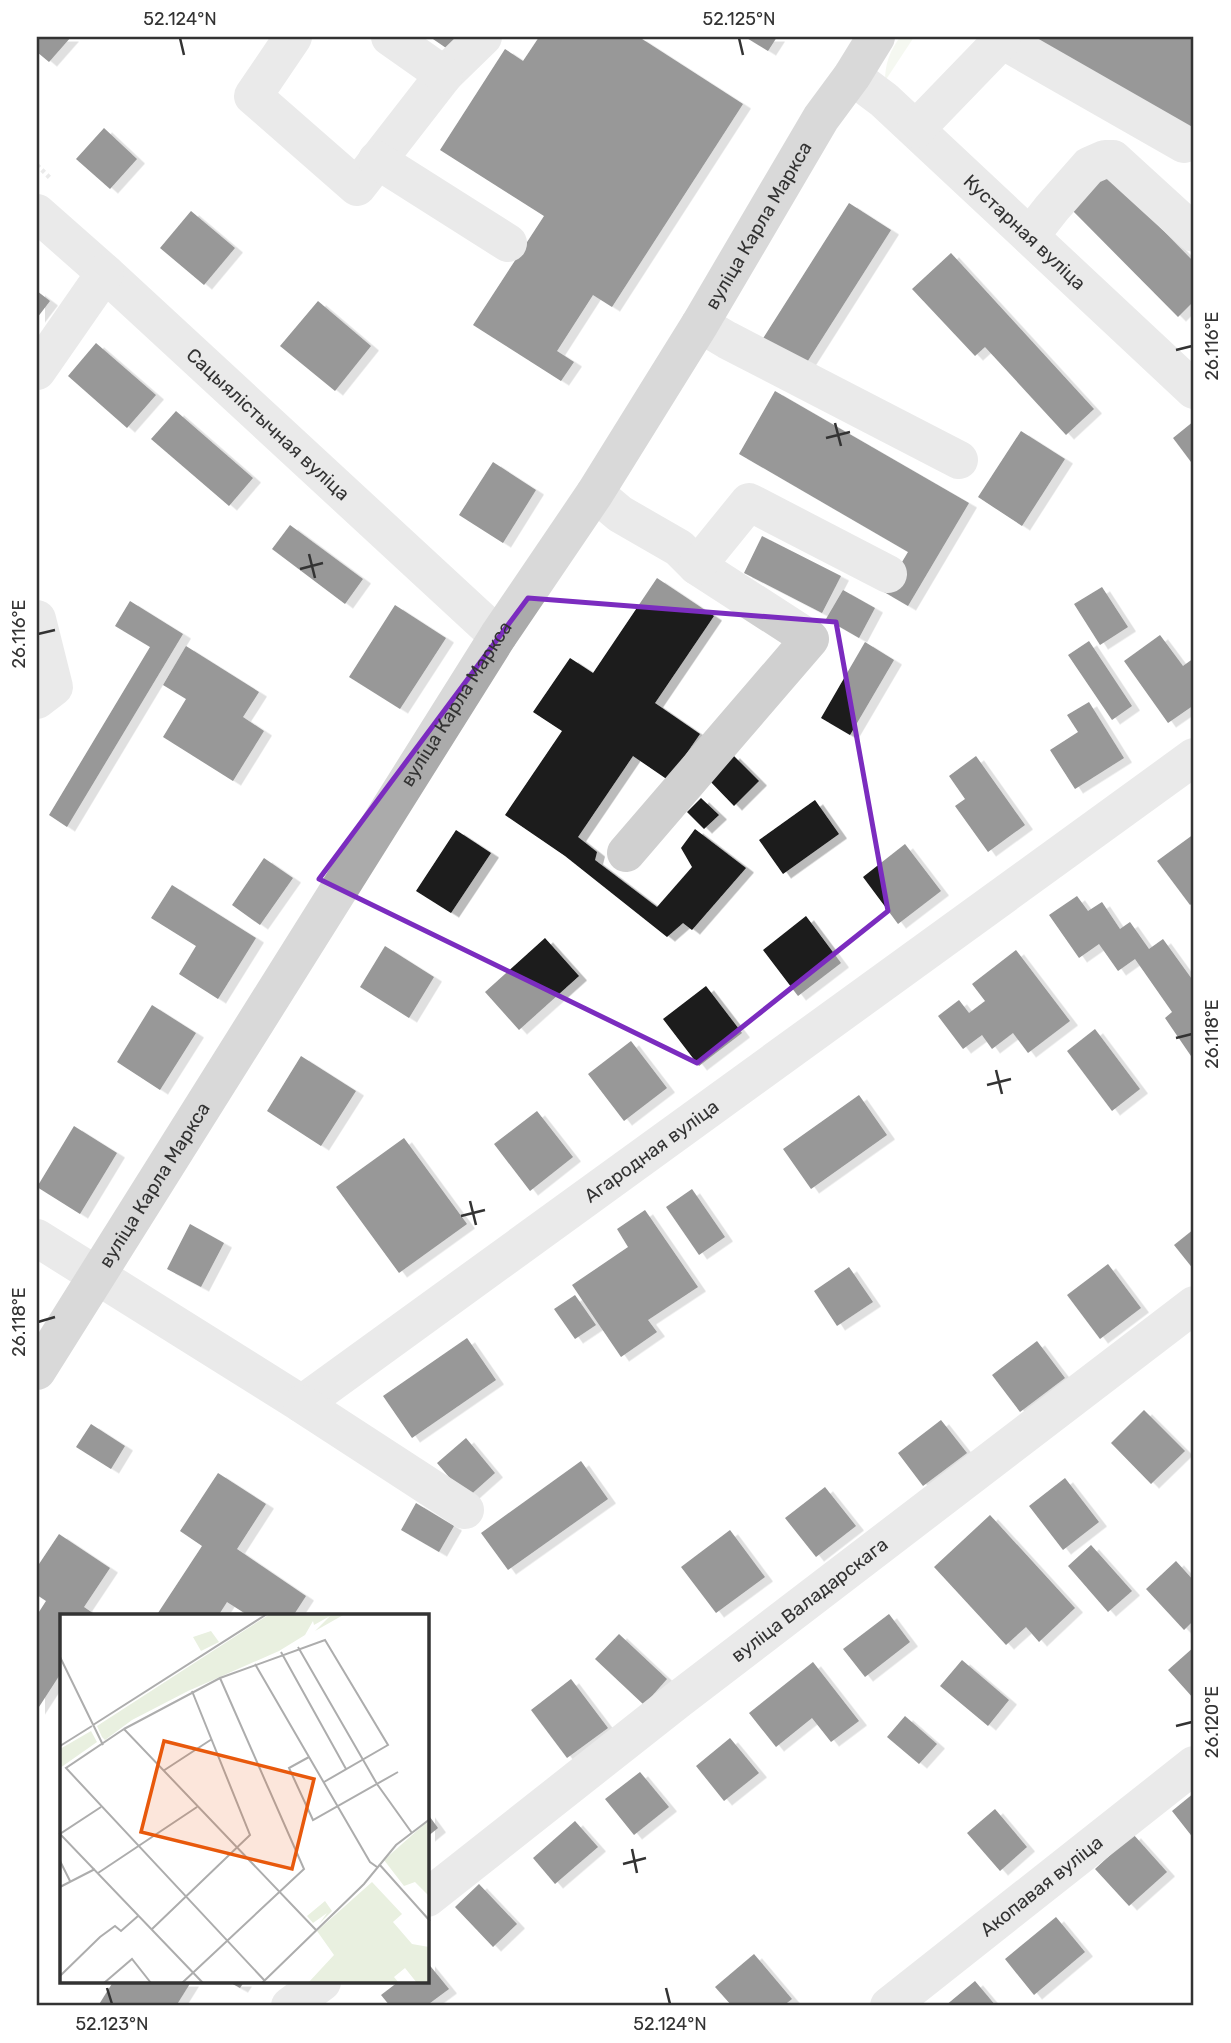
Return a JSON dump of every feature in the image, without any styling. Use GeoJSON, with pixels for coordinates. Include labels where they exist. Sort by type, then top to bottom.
{"type":"FeatureCollection","features":[{"type":"Feature","properties":{"kind":"main road","name":"вуліца Карла Маркса"},"geometry":{"type":"LineString","coordinates":[[37,1371],[498,636],[595,494],[701,324],[821,118],[876,37]]}},
{"type":"Feature","properties":{"kind":"street"},"geometry":{"type":"LineString","coordinates":[[293,37],[253,96],[357,187],[443,75],[483,37]]}},
{"type":"Feature","properties":{"kind":"street"},"geometry":{"type":"LineString","coordinates":[[390,37],[443,75]]}},
{"type":"Feature","properties":{"kind":"street"},"geometry":{"type":"LineString","coordinates":[[916,129],[1003,39],[1184,144]]}},
{"type":"Feature","properties":{"kind":"street","name":"Кустарная вуліца"},"geometry":{"type":"LineString","coordinates":[[852,76],[916,129],[1194,390]]}},
{"type":"Feature","properties":{"kind":"street"},"geometry":{"type":"LineString","coordinates":[[1030,236],[1089,166],[1105,159],[1113,159],[1194,233]]}},
{"type":"Feature","properties":{"kind":"street"},"geometry":{"type":"LineString","coordinates":[[377,160],[508,243]]}},
{"type":"Feature","properties":{"kind":"street","name":"Сацыялістычная вуліца"},"geometry":{"type":"LineString","coordinates":[[37,213],[498,636]]}},
{"type":"Feature","properties":{"kind":"street"},"geometry":{"type":"LineString","coordinates":[[37,371],[105,273]]}},
{"type":"Feature","properties":{"kind":"street"},"geometry":{"type":"LineString","coordinates":[[701,324],[959,460]]}},
{"type":"Feature","properties":{"kind":"street"},"geometry":{"type":"LineString","coordinates":[[595,494],[620,514],[679,548],[697,566],[810,639],[626,853]]}},
{"type":"Feature","properties":{"kind":"street"},"geometry":{"type":"LineString","coordinates":[[697,566],[749,502],[888,574]]}},
{"type":"Feature","properties":{"kind":"street"},"geometry":{"type":"LineString","coordinates":[[37,620],[54,687],[37,699]]}},
{"type":"Feature","properties":{"kind":"street","name":"Агародная вуліца"},"geometry":{"type":"LineString","coordinates":[[302,1404],[1194,757]]}},
{"type":"Feature","properties":{"kind":"street"},"geometry":{"type":"LineString","coordinates":[[37,1238],[465,1510]]}},
{"type":"Feature","properties":{"kind":"street","name":"вуліца Валадарскага"},"geometry":{"type":"LineString","coordinates":[[429,1896],[690,1691],[1194,1305]]}},
{"type":"Feature","properties":{"kind":"street","name":"Акопавая вуліца"},"geometry":{"type":"LineString","coordinates":[[889,2006],[1194,1765]]}},
{"type":"Feature","properties":{"kind":"street"},"geometry":{"type":"LineString","coordinates":[[290,2006],[320,1983]]}},
{"type":"Feature","properties":{"kind":"highlighted area"},"geometry":{"type":"Polygon","coordinates":[[[528,598],[836,622],[888,911],[697,1063],[319,879],[528,598]]]}},
{"type":"Feature","properties":{"kind":"green space"},"geometry":{"type":"Polygon","coordinates":[[[900,37],[914,37],[885,81],[889,58],[900,37]]]}},
{"type":"Feature","properties":{"kind":"building"},"geometry":{"type":"Polygon","coordinates":[[[37,37],[71,37],[49,62],[37,52],[37,37]]]}},
{"type":"Feature","properties":{"kind":"building"},"geometry":{"type":"Polygon","coordinates":[[[430,37],[463,37],[452,52],[430,37]]]}},
{"type":"Feature","properties":{"kind":"building"},"geometry":{"type":"Polygon","coordinates":[[[539,37],[639,37],[743,104],[612,307],[593,295],[557,351],[574,362],[561,381],[473,325],[544,216],[440,150],[505,49],[523,61],[539,37]]]}},
{"type":"Feature","properties":{"kind":"building"},"geometry":{"type":"Polygon","coordinates":[[[745,37],[777,37],[768,51],[745,37]]]}},
{"type":"Feature","properties":{"kind":"building"},"geometry":{"type":"Polygon","coordinates":[[[1027,37],[1194,37],[1194,140],[1027,37]]]}},
{"type":"Feature","properties":{"kind":"building"},"geometry":{"type":"Polygon","coordinates":[[[104,128],[137,159],[110,189],[76,159],[104,128]]]}},
{"type":"Feature","properties":{"kind":"building"},"geometry":{"type":"Polygon","coordinates":[[[1107,173],[1194,262],[1194,301],[1178,317],[1071,209],[1107,173]]]}},
{"type":"Feature","properties":{"kind":"building"},"geometry":{"type":"Polygon","coordinates":[[[849,203],[891,230],[804,367],[762,340],[849,203]]]}},
{"type":"Feature","properties":{"kind":"building"},"geometry":{"type":"Polygon","coordinates":[[[191,211],[235,248],[204,285],[160,248],[191,211]]]}},
{"type":"Feature","properties":{"kind":"building"},"geometry":{"type":"Polygon","coordinates":[[[951,253],[1094,409],[1066,435],[985,347],[975,356],[912,289],[951,253]]]}},
{"type":"Feature","properties":{"kind":"building"},"geometry":{"type":"Polygon","coordinates":[[[37,291],[50,301],[37,318],[37,291]]]}},
{"type":"Feature","properties":{"kind":"building"},"geometry":{"type":"Polygon","coordinates":[[[318,301],[371,346],[335,391],[280,346],[318,301]]]}},
{"type":"Feature","properties":{"kind":"building"},"geometry":{"type":"Polygon","coordinates":[[[96,343],[156,395],[127,428],[68,376],[96,343]]]}},
{"type":"Feature","properties":{"kind":"building"},"geometry":{"type":"Polygon","coordinates":[[[775,391],[969,503],[908,606],[884,592],[908,552],[739,454],[775,391]]]}},
{"type":"Feature","properties":{"kind":"building"},"geometry":{"type":"Polygon","coordinates":[[[176,411],[253,478],[229,506],[151,439],[176,411]]]}},
{"type":"Feature","properties":{"kind":"building"},"geometry":{"type":"Polygon","coordinates":[[[1194,421],[1194,466],[1173,438],[1194,421]]]}},
{"type":"Feature","properties":{"kind":"building"},"geometry":{"type":"Polygon","coordinates":[[[1021,431],[1065,459],[1022,526],[978,497],[1021,431]]]}},
{"type":"Feature","properties":{"kind":"building"},"geometry":{"type":"Polygon","coordinates":[[[493,462],[536,490],[503,543],[459,515],[493,462]]]}},
{"type":"Feature","properties":{"kind":"building"},"geometry":{"type":"Polygon","coordinates":[[[290,525],[363,579],[345,604],[272,549],[290,525]]]}},
{"type":"Feature","properties":{"kind":"building"},"geometry":{"type":"Polygon","coordinates":[[[762,536],[841,576],[822,613],[744,573],[762,536]]]}},
{"type":"Feature","properties":{"kind":"building"},"geometry":{"type":"Polygon","coordinates":[[[657,578],[714,616],[655,703],[700,734],[668,780],[633,756],[578,837],[597,852],[595,860],[657,907],[692,867],[681,848],[695,829],[746,868],[692,930],[683,923],[667,937],[565,856],[505,815],[562,731],[533,712],[570,658],[593,673],[657,578]]]}},
{"type":"Feature","properties":{"kind":"building"},"geometry":{"type":"Polygon","coordinates":[[[1102,587],[1128,627],[1100,645],[1074,604],[1102,587]]]}},
{"type":"Feature","properties":{"kind":"building"},"geometry":{"type":"Polygon","coordinates":[[[843,590],[875,608],[859,638],[826,619],[843,590]]]}},
{"type":"Feature","properties":{"kind":"building"},"geometry":{"type":"Polygon","coordinates":[[[130,601],[183,634],[67,827],[49,815],[150,647],[115,626],[130,601]]]}},
{"type":"Feature","properties":{"kind":"building"},"geometry":{"type":"Polygon","coordinates":[[[395,605],[446,638],[400,709],[349,677],[395,605]]]}},
{"type":"Feature","properties":{"kind":"building"},"geometry":{"type":"Polygon","coordinates":[[[1160,635],[1183,666],[1194,658],[1194,705],[1168,723],[1124,661],[1160,635]]]}},
{"type":"Feature","properties":{"kind":"building"},"geometry":{"type":"Polygon","coordinates":[[[1089,641],[1132,706],[1112,720],[1068,655],[1089,641]]]}},
{"type":"Feature","properties":{"kind":"building"},"geometry":{"type":"Polygon","coordinates":[[[865,642],[894,660],[850,735],[821,718],[865,642]]]}},
{"type":"Feature","properties":{"kind":"building"},"geometry":{"type":"Polygon","coordinates":[[[186,646],[259,692],[243,717],[264,731],[233,781],[163,737],[186,699],[163,685],[186,646]]]}},
{"type":"Feature","properties":{"kind":"building"},"geometry":{"type":"Polygon","coordinates":[[[1089,702],[1124,758],[1075,789],[1050,750],[1078,732],[1067,715],[1089,702]]]}},
{"type":"Feature","properties":{"kind":"building"},"geometry":{"type":"Polygon","coordinates":[[[732,754],[759,781],[734,806],[707,778],[732,754]]]}},
{"type":"Feature","properties":{"kind":"building"},"geometry":{"type":"Polygon","coordinates":[[[976,756],[1025,825],[988,852],[955,806],[965,799],[949,776],[976,756]]]}},
{"type":"Feature","properties":{"kind":"building"},"geometry":{"type":"Polygon","coordinates":[[[701,798],[719,815],[704,829],[687,812],[701,798]]]}},
{"type":"Feature","properties":{"kind":"building"},"geometry":{"type":"Polygon","coordinates":[[[815,800],[839,834],[783,874],[759,840],[815,800]]]}},
{"type":"Feature","properties":{"kind":"building"},"geometry":{"type":"Polygon","coordinates":[[[456,830],[491,853],[451,913],[416,891],[456,830]]]}},
{"type":"Feature","properties":{"kind":"building"},"geometry":{"type":"Polygon","coordinates":[[[1194,834],[1194,902],[1190,905],[1157,861],[1194,834]]]}},
{"type":"Feature","properties":{"kind":"building"},"geometry":{"type":"Polygon","coordinates":[[[905,844],[941,891],[898,924],[863,877],[905,844]]]}},
{"type":"Feature","properties":{"kind":"building"},"geometry":{"type":"Polygon","coordinates":[[[264,858],[293,878],[260,925],[232,905],[264,858]]]}},
{"type":"Feature","properties":{"kind":"building"},"geometry":{"type":"Polygon","coordinates":[[[172,885],[256,938],[218,999],[179,974],[196,946],[151,918],[172,885]]]}},
{"type":"Feature","properties":{"kind":"building"},"geometry":{"type":"Polygon","coordinates":[[[1077,896],[1088,911],[1102,902],[1120,929],[1130,922],[1149,949],[1163,939],[1194,982],[1194,1053],[1191,1056],[1165,1018],[1172,1012],[1135,959],[1118,971],[1099,944],[1079,958],[1049,915],[1077,896]]]}},
{"type":"Feature","properties":{"kind":"building"},"geometry":{"type":"Polygon","coordinates":[[[806,916],[841,963],[798,996],[763,950],[806,916]]]}},
{"type":"Feature","properties":{"kind":"building"},"geometry":{"type":"Polygon","coordinates":[[[545,938],[579,976],[519,1030],[485,992],[545,938]]]}},
{"type":"Feature","properties":{"kind":"building"},"geometry":{"type":"Polygon","coordinates":[[[385,946],[434,977],[409,1018],[360,987],[385,946]]]}},
{"type":"Feature","properties":{"kind":"building"},"geometry":{"type":"Polygon","coordinates":[[[1016,950],[1070,1021],[1028,1053],[1013,1033],[992,1049],[982,1035],[963,1049],[938,1016],[959,1000],[969,1013],[985,1001],[972,984],[1016,950]]]}},
{"type":"Feature","properties":{"kind":"building"},"geometry":{"type":"Polygon","coordinates":[[[706,986],[742,1033],[699,1066],[663,1019],[706,986]]]}},
{"type":"Feature","properties":{"kind":"building"},"geometry":{"type":"Polygon","coordinates":[[[152,1005],[196,1033],[160,1090],[117,1062],[152,1005]]]}},
{"type":"Feature","properties":{"kind":"building"},"geometry":{"type":"Polygon","coordinates":[[[1095,1029],[1140,1089],[1112,1111],[1067,1051],[1095,1029]]]}},
{"type":"Feature","properties":{"kind":"building"},"geometry":{"type":"Polygon","coordinates":[[[631,1041],[667,1088],[624,1121],[588,1074],[631,1041]]]}},
{"type":"Feature","properties":{"kind":"building"},"geometry":{"type":"Polygon","coordinates":[[[301,1056],[356,1091],[321,1146],[267,1111],[301,1056]]]}},
{"type":"Feature","properties":{"kind":"building"},"geometry":{"type":"Polygon","coordinates":[[[859,1095],[887,1135],[811,1189],[783,1149],[859,1095]]]}},
{"type":"Feature","properties":{"kind":"building"},"geometry":{"type":"Polygon","coordinates":[[[537,1111],[573,1157],[530,1191],[494,1144],[537,1111]]]}},
{"type":"Feature","properties":{"kind":"building"},"geometry":{"type":"Polygon","coordinates":[[[74,1126],[117,1153],[80,1214],[37,1187],[74,1126]]]}},
{"type":"Feature","properties":{"kind":"building"},"geometry":{"type":"Polygon","coordinates":[[[404,1138],[467,1224],[399,1273],[336,1187],[404,1138]]]}},
{"type":"Feature","properties":{"kind":"building"},"geometry":{"type":"Polygon","coordinates":[[[692,1189],[725,1237],[699,1255],[666,1207],[692,1189]]]}},
{"type":"Feature","properties":{"kind":"building"},"geometry":{"type":"Polygon","coordinates":[[[645,1210],[698,1287],[648,1320],[657,1332],[621,1357],[572,1285],[628,1247],[617,1229],[645,1210]]]}},
{"type":"Feature","properties":{"kind":"building"},"geometry":{"type":"Polygon","coordinates":[[[190,1224],[224,1243],[201,1287],[167,1269],[190,1224]]]}},
{"type":"Feature","properties":{"kind":"building"},"geometry":{"type":"Polygon","coordinates":[[[1194,1229],[1194,1270],[1174,1245],[1194,1229]]]}},
{"type":"Feature","properties":{"kind":"building"},"geometry":{"type":"Polygon","coordinates":[[[1108,1264],[1141,1308],[1100,1339],[1067,1295],[1108,1264]]]}},
{"type":"Feature","properties":{"kind":"building"},"geometry":{"type":"Polygon","coordinates":[[[849,1267],[873,1302],[837,1326],[814,1291],[849,1267]]]}},
{"type":"Feature","properties":{"kind":"building"},"geometry":{"type":"Polygon","coordinates":[[[575,1295],[596,1325],[575,1339],[554,1309],[575,1295]]]}},
{"type":"Feature","properties":{"kind":"building"},"geometry":{"type":"Polygon","coordinates":[[[467,1338],[496,1380],[412,1438],[383,1396],[467,1338]]]}},
{"type":"Feature","properties":{"kind":"building"},"geometry":{"type":"Polygon","coordinates":[[[1037,1341],[1065,1378],[1020,1412],[992,1375],[1037,1341]]]}},
{"type":"Feature","properties":{"kind":"building"},"geometry":{"type":"Polygon","coordinates":[[[1144,1410],[1185,1451],[1151,1484],[1111,1443],[1144,1410]]]}},
{"type":"Feature","properties":{"kind":"building"},"geometry":{"type":"Polygon","coordinates":[[[941,1420],[967,1453],[923,1486],[898,1453],[941,1420]]]}},
{"type":"Feature","properties":{"kind":"building"},"geometry":{"type":"Polygon","coordinates":[[[91,1424],[125,1446],[111,1469],[76,1447],[91,1424]]]}},
{"type":"Feature","properties":{"kind":"building"},"geometry":{"type":"Polygon","coordinates":[[[466,1438],[495,1473],[467,1498],[437,1463],[466,1438]]]}},
{"type":"Feature","properties":{"kind":"building"},"geometry":{"type":"Polygon","coordinates":[[[581,1461],[608,1499],[508,1570],[481,1533],[581,1461]]]}},
{"type":"Feature","properties":{"kind":"building"},"geometry":{"type":"Polygon","coordinates":[[[218,1473],[266,1504],[237,1549],[306,1596],[294,1614],[246,1614],[227,1602],[219,1614],[157,1614],[202,1546],[180,1531],[218,1473]]]}},
{"type":"Feature","properties":{"kind":"building"},"geometry":{"type":"Polygon","coordinates":[[[1065,1478],[1099,1522],[1063,1550],[1029,1506],[1065,1478]]]}},
{"type":"Feature","properties":{"kind":"building"},"geometry":{"type":"Polygon","coordinates":[[[825,1487],[856,1526],[816,1557],[785,1518],[825,1487]]]}},
{"type":"Feature","properties":{"kind":"building"},"geometry":{"type":"Polygon","coordinates":[[[416,1503],[454,1526],[439,1552],[401,1530],[416,1503]]]}},
{"type":"Feature","properties":{"kind":"building"},"geometry":{"type":"Polygon","coordinates":[[[990,1515],[1075,1608],[1039,1642],[1026,1627],[1006,1645],[934,1567],[990,1515]]]}},
{"type":"Feature","properties":{"kind":"building"},"geometry":{"type":"Polygon","coordinates":[[[730,1530],[765,1577],[716,1613],[681,1567],[730,1530]]]}},
{"type":"Feature","properties":{"kind":"building"},"geometry":{"type":"Polygon","coordinates":[[[59,1534],[110,1568],[84,1607],[94,1614],[60,1614],[60,1675],[37,1710],[37,1615],[46,1601],[37,1595],[37,1567],[59,1534]]]}},
{"type":"Feature","properties":{"kind":"building"},"geometry":{"type":"Polygon","coordinates":[[[1091,1545],[1132,1591],[1108,1612],[1068,1566],[1091,1545]]]}},
{"type":"Feature","properties":{"kind":"building"},"geometry":{"type":"Polygon","coordinates":[[[1176,1561],[1194,1581],[1194,1620],[1184,1630],[1146,1589],[1176,1561]]]}},
{"type":"Feature","properties":{"kind":"building"},"geometry":{"type":"Polygon","coordinates":[[[889,1614],[910,1642],[865,1677],[843,1649],[889,1614]]]}},
{"type":"Feature","properties":{"kind":"building"},"geometry":{"type":"Polygon","coordinates":[[[619,1634],[667,1679],[644,1705],[595,1659],[619,1634]]]}},
{"type":"Feature","properties":{"kind":"building"},"geometry":{"type":"Polygon","coordinates":[[[1194,1647],[1194,1699],[1168,1670],[1194,1647]]]}},
{"type":"Feature","properties":{"kind":"building"},"geometry":{"type":"Polygon","coordinates":[[[962,1660],[1009,1700],[988,1726],[940,1686],[962,1660]]]}},
{"type":"Feature","properties":{"kind":"building"},"geometry":{"type":"Polygon","coordinates":[[[813,1662],[859,1721],[831,1742],[812,1718],[776,1747],[749,1713],[813,1662]]]}},
{"type":"Feature","properties":{"kind":"building"},"geometry":{"type":"Polygon","coordinates":[[[571,1679],[608,1728],[567,1758],[531,1710],[571,1679]]]}},
{"type":"Feature","properties":{"kind":"building"},"geometry":{"type":"Polygon","coordinates":[[[905,1716],[937,1744],[919,1764],[887,1737],[905,1716]]]}},
{"type":"Feature","properties":{"kind":"building"},"geometry":{"type":"Polygon","coordinates":[[[730,1738],[759,1773],[724,1801],[696,1766],[730,1738]]]}},
{"type":"Feature","properties":{"kind":"building"},"geometry":{"type":"Polygon","coordinates":[[[640,1772],[669,1807],[634,1835],[605,1799],[640,1772]]]}},
{"type":"Feature","properties":{"kind":"building"},"geometry":{"type":"Polygon","coordinates":[[[1194,1793],[1194,1839],[1172,1811],[1194,1793]]]}},
{"type":"Feature","properties":{"kind":"building"},"geometry":{"type":"Polygon","coordinates":[[[995,1809],[1027,1847],[1000,1871],[967,1833],[995,1809]]]}},
{"type":"Feature","properties":{"kind":"building"},"geometry":{"type":"Polygon","coordinates":[[[429,1816],[438,1828],[429,1835],[429,1816]]]}},
{"type":"Feature","properties":{"kind":"building"},"geometry":{"type":"Polygon","coordinates":[[[575,1821],[598,1847],[555,1884],[533,1858],[575,1821]]]}},
{"type":"Feature","properties":{"kind":"building"},"geometry":{"type":"Polygon","coordinates":[[[1133,1834],[1167,1872],[1129,1906],[1095,1869],[1133,1834]]]}},
{"type":"Feature","properties":{"kind":"building"},"geometry":{"type":"Polygon","coordinates":[[[479,1884],[517,1924],[493,1947],[455,1907],[479,1884]]]}},
{"type":"Feature","properties":{"kind":"building"},"geometry":{"type":"Polygon","coordinates":[[[1056,1917],[1085,1952],[1034,1995],[1005,1959],[1056,1917]]]}},
{"type":"Feature","properties":{"kind":"building"},"geometry":{"type":"Polygon","coordinates":[[[754,1954],[792,1999],[783,2006],[732,2006],[715,1987],[754,1954]]]}},
{"type":"Feature","properties":{"kind":"building"},"geometry":{"type":"Polygon","coordinates":[[[429,1964],[449,1989],[426,2006],[390,2006],[381,1995],[397,1983],[429,1983],[429,1964]]]}},
{"type":"Feature","properties":{"kind":"building"},"geometry":{"type":"Polygon","coordinates":[[[975,1981],[996,2006],[945,2006],[975,1981]]]}},
{"type":"Feature","properties":{"kind":"building"},"geometry":{"type":"Polygon","coordinates":[[[112,1983],[190,1983],[176,2006],[98,2006],[112,1983]]]}},
{"type":"Feature","properties":{"kind":"building"},"geometry":{"type":"Polygon","coordinates":[[[231,1983],[243,1983],[240,1988],[231,1983]]]}}]}
